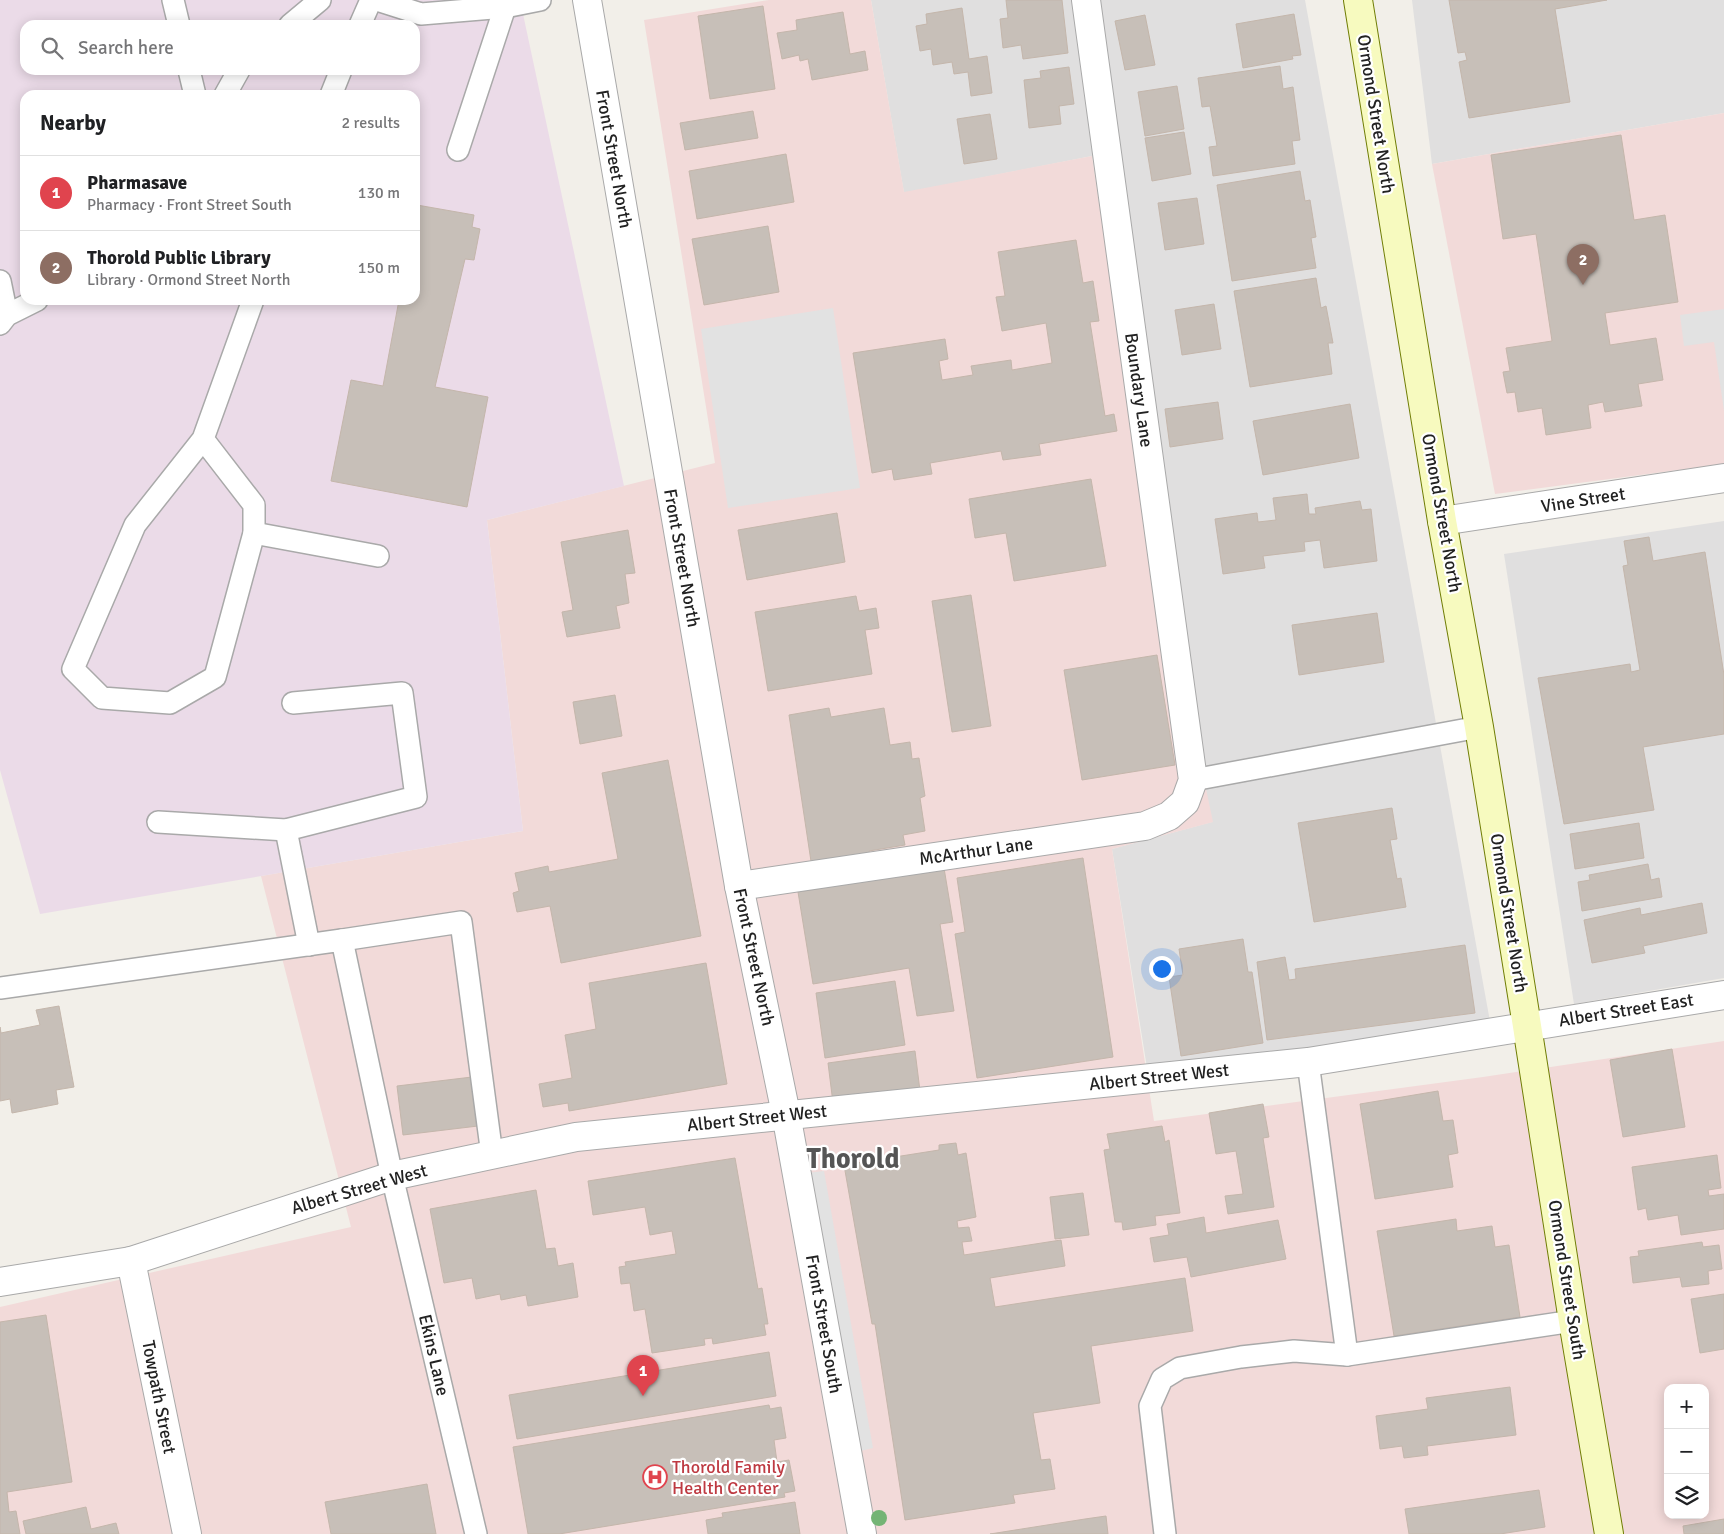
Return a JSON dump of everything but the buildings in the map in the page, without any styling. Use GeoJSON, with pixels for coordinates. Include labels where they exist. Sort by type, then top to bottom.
{"type":"FeatureCollection","features":[{"type":"Feature","properties":{"kind":"main road","name":"Ormond Street North"},"geometry":{"type":"LineString","coordinates":[[1358,0],[1442,521],[1479,727],[1528,1026]]}},
{"type":"Feature","properties":{"kind":"main road","name":"Ormond Street South"},"geometry":{"type":"LineString","coordinates":[[1528,1026],[1573,1321],[1609,1534]]}},
{"type":"Feature","properties":{"kind":"street","name":"Front Street North"},"geometry":{"type":"LineString","coordinates":[[587,0],[739,886],[786,1114]]}},
{"type":"Feature","properties":{"kind":"street","name":"Boundary Lane"},"geometry":{"type":"LineString","coordinates":[[1086,0],[1193,780]]}},
{"type":"Feature","properties":{"kind":"street","name":"Vine Street"},"geometry":{"type":"LineString","coordinates":[[1442,521],[1724,478]]}},
{"type":"Feature","properties":{"kind":"street","name":"McArthur Lane"},"geometry":{"type":"LineString","coordinates":[[739,886],[1145,826],[1169,816],[1185,802],[1193,780]]}},
{"type":"Feature","properties":{"kind":"street","name":"Albert Street East"},"geometry":{"type":"LineString","coordinates":[[1528,1026],[1724,994]]}},
{"type":"Feature","properties":{"kind":"street","name":"Albert Street West"},"geometry":{"type":"LineString","coordinates":[[0,1282],[131,1261],[392,1176],[576,1137],[1308,1062],[1528,1026]]}},
{"type":"Feature","properties":{"kind":"street","name":"Front Street South"},"geometry":{"type":"LineString","coordinates":[[786,1114],[862,1534]]}},
{"type":"Feature","properties":{"kind":"street","name":"Towpath Street"},"geometry":{"type":"LineString","coordinates":[[131,1261],[187,1534]]}},
{"type":"Feature","properties":{"kind":"lane"},"geometry":{"type":"LineString","coordinates":[[173,0],[178,20]]}},
{"type":"Feature","properties":{"kind":"lane"},"geometry":{"type":"LineString","coordinates":[[296,20],[320,0]]}},
{"type":"Feature","properties":{"kind":"lane"},"geometry":{"type":"LineString","coordinates":[[362,20],[371,0]]}},
{"type":"Feature","properties":{"kind":"lane"},"geometry":{"type":"LineString","coordinates":[[377,0],[421,14],[505,7],[540,0]]}},
{"type":"Feature","properties":{"kind":"lane"},"geometry":{"type":"LineString","coordinates":[[458,150],[505,7]]}},
{"type":"Feature","properties":{"kind":"lane"},"geometry":{"type":"LineString","coordinates":[[191,75],[194,90]]}},
{"type":"Feature","properties":{"kind":"lane"},"geometry":{"type":"LineString","coordinates":[[228,90],[236,75]]}},
{"type":"Feature","properties":{"kind":"lane"},"geometry":{"type":"LineString","coordinates":[[333,90],[339,75]]}},
{"type":"Feature","properties":{"kind":"lane"},"geometry":{"type":"LineString","coordinates":[[0,281],[3,320],[28,305]]}},
{"type":"Feature","properties":{"kind":"lane"},"geometry":{"type":"LineString","coordinates":[[203,439],[254,505],[254,533],[215,677],[170,703],[102,698],[73,669],[135,525],[203,439],[251,305]]}},
{"type":"Feature","properties":{"kind":"lane"},"geometry":{"type":"LineString","coordinates":[[254,533],[378,556]]}},
{"type":"Feature","properties":{"kind":"lane"},"geometry":{"type":"LineString","coordinates":[[158,822],[286,830],[416,797],[402,693],[293,703]]}},
{"type":"Feature","properties":{"kind":"lane"},"geometry":{"type":"LineString","coordinates":[[1193,780],[1479,727]]}},
{"type":"Feature","properties":{"kind":"lane"},"geometry":{"type":"LineString","coordinates":[[286,830],[309,945]]}},
{"type":"Feature","properties":{"kind":"lane"},"geometry":{"type":"LineString","coordinates":[[0,987],[309,945],[461,922],[492,1155]]}},
{"type":"Feature","properties":{"kind":"lane","name":"Ekins Lane"},"geometry":{"type":"LineString","coordinates":[[342,940],[392,1176],[476,1534]]}},
{"type":"Feature","properties":{"kind":"lane"},"geometry":{"type":"LineString","coordinates":[[1308,1062],[1347,1356]]}},
{"type":"Feature","properties":{"kind":"lane"},"geometry":{"type":"LineString","coordinates":[[1164,1534],[1150,1406],[1162,1379],[1180,1368],[1241,1357],[1294,1351],[1347,1356],[1573,1321]]}},
{"type":"Feature","properties":{"kind":"shaded area"},"geometry":{"type":"Polygon","coordinates":[[[0,0],[520,0],[624,486],[487,520],[523,831],[40,914],[0,770],[0,0]]]}},
{"type":"Feature","properties":{"kind":"shaded area"},"geometry":{"type":"Polygon","coordinates":[[[769,0],[871,0],[904,192],[1092,156],[1139,470],[1213,822],[1112,849],[1154,1121],[1483,1077],[1724,1041],[1724,1534],[0,1534],[0,1307],[351,1227],[261,876],[523,831],[487,520],[715,463],[644,20],[769,0]]]}},
{"type":"Feature","properties":{"kind":"shaded area"},"geometry":{"type":"Polygon","coordinates":[[[871,0],[1305,0],[1491,1027],[1148,1074],[1112,849],[1212,822],[1139,470],[1092,156],[904,193],[871,0]]]}},
{"type":"Feature","properties":{"kind":"shaded area"},"geometry":{"type":"Polygon","coordinates":[[[1412,0],[1724,0],[1724,113],[1432,164],[1412,0]]]}},
{"type":"Feature","properties":{"kind":"shaded area"},"geometry":{"type":"Polygon","coordinates":[[[1724,113],[1724,464],[1495,494],[1432,164],[1724,113]]]}},
{"type":"Feature","properties":{"kind":"shaded area"},"geometry":{"type":"Polygon","coordinates":[[[833,308],[860,488],[728,508],[701,329],[833,308]]]}},
{"type":"Feature","properties":{"kind":"shaded area"},"geometry":{"type":"Polygon","coordinates":[[[1724,309],[1724,411],[1714,342],[1684,346],[1680,315],[1724,309]]]}},
{"type":"Feature","properties":{"kind":"shaded area"},"geometry":{"type":"Polygon","coordinates":[[[1724,521],[1724,978],[1574,1004],[1504,554],[1724,521]]]}},
{"type":"Feature","properties":{"kind":"shaded area"},"geometry":{"type":"Polygon","coordinates":[[[824,1171],[873,1448],[856,1452],[807,1173],[824,1171]]]}},
{"type":"Feature","properties":{"kind":"place","name":"Thorold Public Library"},"geometry":{"type":"Point","coordinates":[1583,285]}},
{"type":"Feature","properties":{"kind":"place","name":"Pharmasave"},"geometry":{"type":"Point","coordinates":[643,1396]}},
{"type":"Feature","properties":{"kind":"place","name":"Thorold Family Health Center"},"geometry":{"type":"Point","coordinates":[655,1477]}},
{"type":"Feature","properties":{"kind":"district","name":"Thorold"},"geometry":{"type":"Point","coordinates":[853,1159]}}]}
